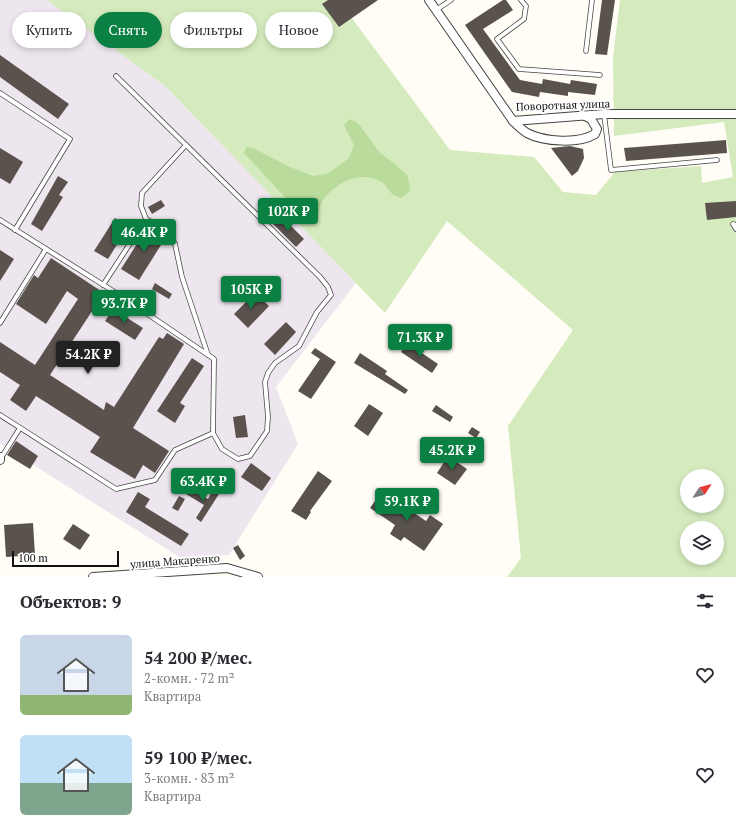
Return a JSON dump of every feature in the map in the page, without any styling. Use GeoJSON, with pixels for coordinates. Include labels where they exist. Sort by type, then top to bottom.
{"type":"FeatureCollection","features":[{"type":"Feature","properties":{"kind":"street","name":"Поворотная улица"},"geometry":{"type":"LineString","coordinates":[[428,0],[513,121],[604,114],[736,114]]}},
{"type":"Feature","properties":{"kind":"street"},"geometry":{"type":"LineString","coordinates":[[513,121],[527,133],[536,136],[557,140],[583,140],[595,134],[597,129],[592,118],[585,116]]}},
{"type":"Feature","properties":{"kind":"street","name":"улица Макаренко"},"geometry":{"type":"LineString","coordinates":[[93,577],[227,568],[238,574],[258,577]]}},
{"type":"Feature","properties":{"kind":"lane"},"geometry":{"type":"LineString","coordinates":[[436,10],[451,0]]}},
{"type":"Feature","properties":{"kind":"lane"},"geometry":{"type":"LineString","coordinates":[[522,0],[526,6],[524,19],[497,39],[519,69],[600,76]]}},
{"type":"Feature","properties":{"kind":"lane"},"geometry":{"type":"LineString","coordinates":[[586,51],[592,0]]}},
{"type":"Feature","properties":{"kind":"lane"},"geometry":{"type":"LineString","coordinates":[[0,220],[103,285],[214,359],[213,433],[222,449],[238,459],[250,456],[267,431],[268,417],[265,382],[268,373],[275,363],[300,346],[317,312],[331,295],[328,287],[320,277],[116,76]]}},
{"type":"Feature","properties":{"kind":"lane"},"geometry":{"type":"LineString","coordinates":[[0,93],[70,139],[15,230]]}},
{"type":"Feature","properties":{"kind":"lane"},"geometry":{"type":"LineString","coordinates":[[604,114],[611,170],[717,160]]}},
{"type":"Feature","properties":{"kind":"lane"},"geometry":{"type":"LineString","coordinates":[[186,145],[142,193],[141,206],[146,219],[167,231],[175,244],[182,277],[208,355]]}},
{"type":"Feature","properties":{"kind":"lane"},"geometry":{"type":"LineString","coordinates":[[103,285],[146,219]]}},
{"type":"Feature","properties":{"kind":"lane"},"geometry":{"type":"LineString","coordinates":[[736,225],[733,224],[736,229]]}},
{"type":"Feature","properties":{"kind":"lane"},"geometry":{"type":"LineString","coordinates":[[0,323],[46,249]]}},
{"type":"Feature","properties":{"kind":"lane"},"geometry":{"type":"LineString","coordinates":[[0,415],[116,489],[155,480],[175,450],[213,433]]}},
{"type":"Feature","properties":{"kind":"lane"},"geometry":{"type":"LineString","coordinates":[[0,458],[20,428]]}},
{"type":"Feature","properties":{"kind":"shaded area"},"geometry":{"type":"Polygon","coordinates":[[[0,0],[47,0],[63,12],[12,12],[12,48],[86,48],[86,28],[94,34],[94,48],[113,48],[165,86],[356,283],[276,387],[298,444],[229,555],[181,558],[0,444],[0,0]]]}},
{"type":"Feature","properties":{"kind":"green space"},"geometry":{"type":"Polygon","coordinates":[[[47,0],[375,0],[351,17],[450,150],[534,157],[563,192],[596,195],[615,172],[701,166],[702,183],[733,177],[724,122],[614,136],[613,57],[620,0],[736,0],[736,577],[507,577],[521,558],[508,426],[573,330],[447,221],[385,313],[165,86],[113,48],[162,48],[162,12],[94,12],[94,34],[86,28],[86,12],[63,12],[47,0]]]}},
{"type":"Feature","properties":{"kind":"green space"},"geometry":{"type":"Polygon","coordinates":[[[350,119],[358,123],[380,153],[408,176],[410,191],[401,198],[392,194],[380,181],[364,177],[356,178],[348,180],[334,188],[328,194],[322,202],[317,217],[304,218],[244,153],[246,147],[253,148],[290,167],[313,176],[327,174],[349,158],[354,145],[344,125],[350,119]]]}},
{"type":"Feature","properties":{"kind":"building"},"geometry":{"type":"Polygon","coordinates":[[[328,0],[378,0],[339,27],[333,19],[333,12],[328,12],[322,4],[328,0]]]}},
{"type":"Feature","properties":{"kind":"building"},"geometry":{"type":"Polygon","coordinates":[[[503,0],[506,0],[513,10],[483,29],[520,80],[542,84],[543,79],[570,84],[571,80],[597,84],[595,95],[568,92],[568,96],[540,92],[539,97],[512,92],[465,25],[503,0]]]}},
{"type":"Feature","properties":{"kind":"building"},"geometry":{"type":"Polygon","coordinates":[[[602,0],[615,0],[607,55],[595,54],[602,0]]]}},
{"type":"Feature","properties":{"kind":"building"},"geometry":{"type":"Polygon","coordinates":[[[0,55],[69,104],[58,119],[0,77],[0,55]]]}},
{"type":"Feature","properties":{"kind":"building"},"geometry":{"type":"Polygon","coordinates":[[[726,140],[727,153],[626,161],[624,148],[726,140]]]}},
{"type":"Feature","properties":{"kind":"building"},"geometry":{"type":"Polygon","coordinates":[[[570,146],[583,149],[584,158],[578,171],[572,176],[551,148],[570,146]]]}},
{"type":"Feature","properties":{"kind":"building"},"geometry":{"type":"Polygon","coordinates":[[[0,148],[23,162],[10,184],[0,178],[0,148]]]}},
{"type":"Feature","properties":{"kind":"building"},"geometry":{"type":"Polygon","coordinates":[[[58,176],[68,182],[59,195],[63,197],[42,231],[31,224],[58,176]]]}},
{"type":"Feature","properties":{"kind":"building"},"geometry":{"type":"Polygon","coordinates":[[[161,200],[165,206],[152,214],[148,207],[161,200]]]}},
{"type":"Feature","properties":{"kind":"building"},"geometry":{"type":"Polygon","coordinates":[[[736,201],[736,217],[707,220],[705,203],[736,201]]]}},
{"type":"Feature","properties":{"kind":"building"},"geometry":{"type":"Polygon","coordinates":[[[281,216],[304,239],[296,247],[273,224],[281,216]]]}},
{"type":"Feature","properties":{"kind":"building"},"geometry":{"type":"Polygon","coordinates":[[[115,218],[128,227],[108,259],[94,251],[115,218]]]}},
{"type":"Feature","properties":{"kind":"building"},"geometry":{"type":"Polygon","coordinates":[[[149,225],[166,237],[139,280],[121,269],[149,225]]]}},
{"type":"Feature","properties":{"kind":"building"},"geometry":{"type":"Polygon","coordinates":[[[0,250],[14,259],[0,281],[0,250]]]}},
{"type":"Feature","properties":{"kind":"building"},"geometry":{"type":"Polygon","coordinates":[[[51,258],[104,293],[50,375],[104,410],[106,402],[114,407],[159,337],[163,339],[167,333],[184,344],[133,428],[169,451],[155,473],[143,465],[135,479],[90,452],[100,437],[36,396],[26,411],[10,400],[20,385],[0,372],[0,342],[35,365],[78,299],[67,291],[46,324],[16,304],[34,275],[38,278],[51,258]]]}},
{"type":"Feature","properties":{"kind":"building"},"geometry":{"type":"Polygon","coordinates":[[[155,283],[172,294],[169,299],[152,289],[155,283]]]}},
{"type":"Feature","properties":{"kind":"building"},"geometry":{"type":"Polygon","coordinates":[[[255,293],[269,306],[248,328],[234,314],[255,293]]]}},
{"type":"Feature","properties":{"kind":"building"},"geometry":{"type":"Polygon","coordinates":[[[113,309],[143,328],[135,340],[105,321],[113,309]]]}},
{"type":"Feature","properties":{"kind":"building"},"geometry":{"type":"Polygon","coordinates":[[[286,322],[296,332],[275,355],[264,344],[286,322]]]}},
{"type":"Feature","properties":{"kind":"building"},"geometry":{"type":"Polygon","coordinates":[[[407,343],[438,364],[432,373],[401,352],[407,343]]]}},
{"type":"Feature","properties":{"kind":"building"},"geometry":{"type":"Polygon","coordinates":[[[315,348],[336,362],[311,399],[298,391],[320,359],[311,353],[315,348]]]}},
{"type":"Feature","properties":{"kind":"building"},"geometry":{"type":"Polygon","coordinates":[[[360,353],[387,371],[385,374],[408,390],[405,394],[354,363],[360,353]]]}},
{"type":"Feature","properties":{"kind":"building"},"geometry":{"type":"Polygon","coordinates":[[[192,358],[204,366],[180,403],[185,406],[175,423],[157,411],[192,358]]]}},
{"type":"Feature","properties":{"kind":"building"},"geometry":{"type":"Polygon","coordinates":[[[369,404],[383,413],[368,436],[354,426],[369,404]]]}},
{"type":"Feature","properties":{"kind":"building"},"geometry":{"type":"Polygon","coordinates":[[[436,405],[453,417],[450,422],[432,411],[436,405]]]}},
{"type":"Feature","properties":{"kind":"building"},"geometry":{"type":"Polygon","coordinates":[[[245,415],[248,437],[236,438],[233,417],[245,415]]]}},
{"type":"Feature","properties":{"kind":"building"},"geometry":{"type":"Polygon","coordinates":[[[472,427],[480,432],[476,438],[468,433],[472,427]]]}},
{"type":"Feature","properties":{"kind":"building"},"geometry":{"type":"Polygon","coordinates":[[[16,441],[38,456],[30,469],[7,455],[16,441]]]}},
{"type":"Feature","properties":{"kind":"building"},"geometry":{"type":"Polygon","coordinates":[[[448,456],[467,469],[455,485],[437,473],[448,456]]]}},
{"type":"Feature","properties":{"kind":"building"},"geometry":{"type":"Polygon","coordinates":[[[251,463],[271,478],[262,491],[241,477],[251,463]]]}},
{"type":"Feature","properties":{"kind":"building"},"geometry":{"type":"Polygon","coordinates":[[[318,471],[332,481],[310,511],[311,512],[306,520],[291,511],[318,471]]]}},
{"type":"Feature","properties":{"kind":"building"},"geometry":{"type":"Polygon","coordinates":[[[189,488],[208,499],[213,490],[219,494],[201,522],[196,518],[204,505],[186,494],[189,488]]]}},
{"type":"Feature","properties":{"kind":"building"},"geometry":{"type":"Polygon","coordinates":[[[382,491],[426,521],[430,515],[443,524],[424,551],[404,537],[401,541],[390,534],[395,525],[370,508],[382,491]]]}},
{"type":"Feature","properties":{"kind":"building"},"geometry":{"type":"Polygon","coordinates":[[[138,492],[150,499],[145,507],[189,534],[181,546],[126,512],[138,492]]]}},
{"type":"Feature","properties":{"kind":"building"},"geometry":{"type":"Polygon","coordinates":[[[179,496],[185,499],[178,511],[172,508],[179,496]]]}},
{"type":"Feature","properties":{"kind":"building"},"geometry":{"type":"Polygon","coordinates":[[[33,523],[35,555],[6,557],[4,525],[33,523]]]}},
{"type":"Feature","properties":{"kind":"building"},"geometry":{"type":"Polygon","coordinates":[[[73,524],[90,535],[80,550],[63,539],[73,524]]]}},
{"type":"Feature","properties":{"kind":"building"},"geometry":{"type":"Polygon","coordinates":[[[238,545],[245,556],[240,560],[233,548],[238,545]]]}}]}
